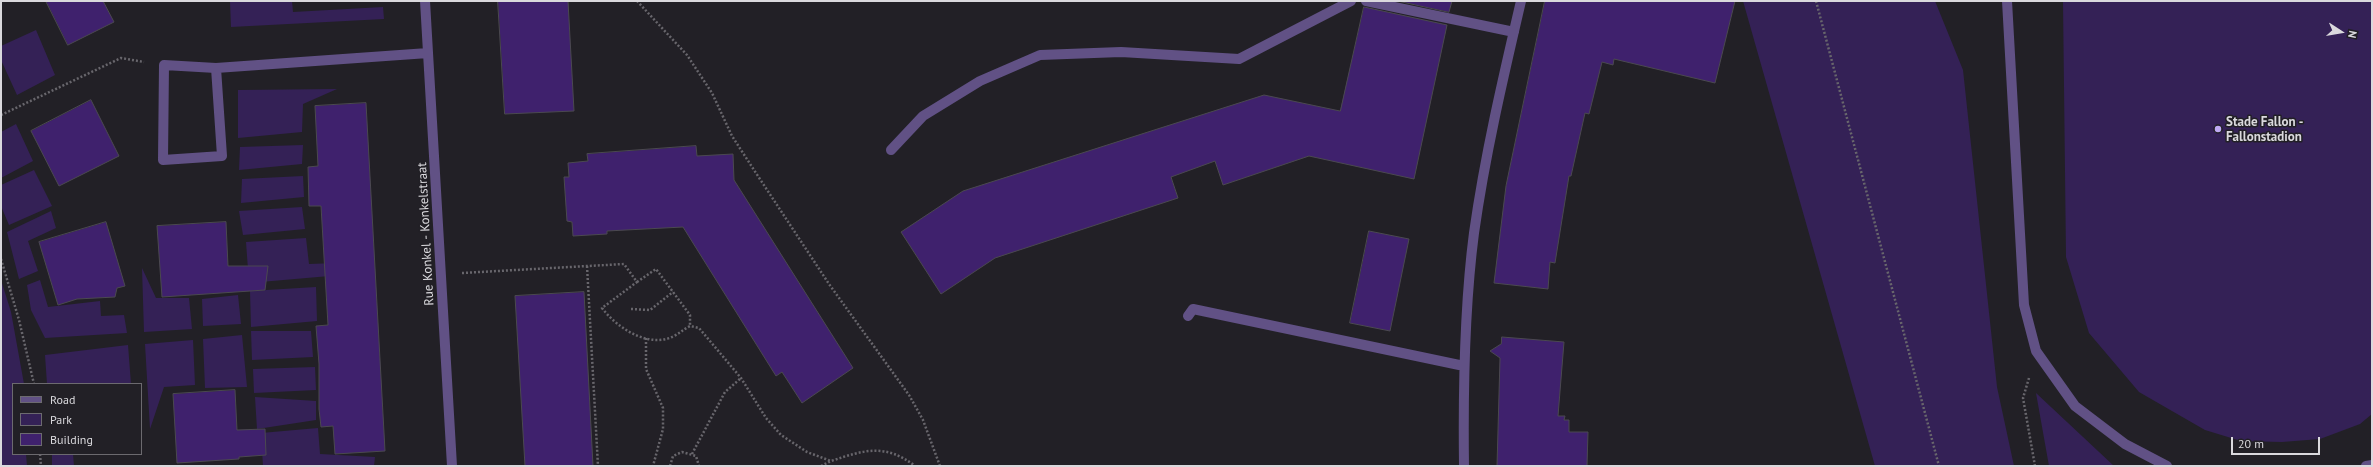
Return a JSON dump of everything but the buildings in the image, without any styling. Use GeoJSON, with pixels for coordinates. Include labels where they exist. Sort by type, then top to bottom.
{"type":"FeatureCollection","features":[{"type":"Feature","properties":{"kind":"street","name":"Rue Konkel - Konkelstraat"},"geometry":{"type":"LineString","coordinates":[[425,1],[452,466]]}},
{"type":"Feature","properties":{"kind":"street"},"geometry":{"type":"LineString","coordinates":[[891,150],[923,116],[980,81],[1040,55],[1120,52],[1239,59],[1351,1]]}},
{"type":"Feature","properties":{"kind":"street"},"geometry":{"type":"LineString","coordinates":[[1366,1],[1514,32]]}},
{"type":"Feature","properties":{"kind":"street"},"geometry":{"type":"LineString","coordinates":[[1464,466],[1464,366],[1474,234],[1483,178],[1521,1]]}},
{"type":"Feature","properties":{"kind":"street"},"geometry":{"type":"LineString","coordinates":[[2007,1],[2024,305],[2036,351],[2075,406],[2125,444],[2162,465]]}},
{"type":"Feature","properties":{"kind":"street"},"geometry":{"type":"LineString","coordinates":[[216,68],[222,156],[163,160],[164,65],[216,68],[428,53]]}},
{"type":"Feature","properties":{"kind":"street"},"geometry":{"type":"LineString","coordinates":[[1188,316],[1193,309],[1464,366]]}},
{"type":"Feature","properties":{"kind":"street"},"geometry":{"type":"LineString","coordinates":[[2366,466],[2372,464]]}},
{"type":"Feature","properties":{"kind":"path"},"geometry":{"type":"LineString","coordinates":[[637,1],[687,55],[712,93],[732,136],[754,170],[829,284],[909,395],[923,420],[940,466]]}},
{"type":"Feature","properties":{"kind":"path"},"geometry":{"type":"LineString","coordinates":[[1816,1],[1939,466]]}},
{"type":"Feature","properties":{"kind":"path"},"geometry":{"type":"LineString","coordinates":[[1,116],[122,58],[164,65]]}},
{"type":"Feature","properties":{"kind":"path"},"geometry":{"type":"LineString","coordinates":[[1,259],[20,320],[34,383]]}},
{"type":"Feature","properties":{"kind":"path"},"geometry":{"type":"LineString","coordinates":[[441,274],[624,264],[637,282]]}},
{"type":"Feature","properties":{"kind":"path"},"geometry":{"type":"LineString","coordinates":[[587,266],[598,466]]}},
{"type":"Feature","properties":{"kind":"path"},"geometry":{"type":"LineString","coordinates":[[690,326],[690,316],[656,269],[602,308],[622,329],[646,338],[674,336],[690,326],[699,328],[741,378],[766,418],[781,435],[807,452],[831,461]]}},
{"type":"Feature","properties":{"kind":"path"},"geometry":{"type":"LineString","coordinates":[[631,309],[650,310],[673,292]]}},
{"type":"Feature","properties":{"kind":"path"},"geometry":{"type":"LineString","coordinates":[[646,338],[646,369],[663,408],[663,429],[653,466]]}},
{"type":"Feature","properties":{"kind":"path"},"geometry":{"type":"LineString","coordinates":[[2035,466],[2023,398],[2036,351]]}},
{"type":"Feature","properties":{"kind":"path"},"geometry":{"type":"LineString","coordinates":[[692,454],[726,392],[741,378]]}},
{"type":"Feature","properties":{"kind":"path"},"geometry":{"type":"LineString","coordinates":[[821,466],[863,450],[891,452],[904,458],[915,466]]}},
{"type":"Feature","properties":{"kind":"path"},"geometry":{"type":"LineString","coordinates":[[670,466],[670,461],[677,453],[692,454],[696,456],[699,466]]}},
{"type":"Feature","properties":{"kind":"path"},"geometry":{"type":"LineString","coordinates":[[40,455],[41,466]]}},
{"type":"Feature","properties":{"kind":"green space"},"geometry":{"type":"Polygon","coordinates":[[[230,1],[292,1],[293,12],[383,7],[384,19],[231,27],[230,1]]]}},
{"type":"Feature","properties":{"kind":"green space"},"geometry":{"type":"Polygon","coordinates":[[[1743,1],[1935,1],[1963,70],[1997,387],[2014,466],[1875,466],[1743,1]]]}},
{"type":"Feature","properties":{"kind":"green space","name":"Stade Fallon - Fallonstadion"},"geometry":{"type":"Polygon","coordinates":[[[2063,1],[2372,1],[2372,414],[2360,424],[2320,439],[2282,442],[2241,441],[2205,430],[2139,392],[2089,333],[2066,257],[2063,1]]]}},
{"type":"Feature","properties":{"kind":"green space"},"geometry":{"type":"Polygon","coordinates":[[[36,30],[55,75],[17,95],[1,60],[1,46],[36,30]]]}},
{"type":"Feature","properties":{"kind":"green space"},"geometry":{"type":"Polygon","coordinates":[[[337,89],[303,104],[302,132],[238,138],[238,90],[337,89]]]}},
{"type":"Feature","properties":{"kind":"green space"},"geometry":{"type":"Polygon","coordinates":[[[16,124],[33,161],[1,178],[1,132],[16,124]]]}},
{"type":"Feature","properties":{"kind":"green space"},"geometry":{"type":"Polygon","coordinates":[[[303,145],[302,164],[239,170],[240,147],[303,145]]]}},
{"type":"Feature","properties":{"kind":"green space"},"geometry":{"type":"Polygon","coordinates":[[[34,170],[52,206],[9,225],[1,206],[1,185],[34,170]]]}},
{"type":"Feature","properties":{"kind":"green space"},"geometry":{"type":"Polygon","coordinates":[[[303,176],[304,197],[241,203],[242,179],[303,176]]]}},
{"type":"Feature","properties":{"kind":"green space"},"geometry":{"type":"Polygon","coordinates":[[[302,207],[305,229],[243,235],[239,211],[302,207]]]}},
{"type":"Feature","properties":{"kind":"green space"},"geometry":{"type":"Polygon","coordinates":[[[51,211],[56,228],[28,241],[38,271],[19,279],[7,232],[51,211]]]}},
{"type":"Feature","properties":{"kind":"green space"},"geometry":{"type":"Polygon","coordinates":[[[306,238],[309,264],[365,262],[364,273],[249,283],[246,242],[306,238]]]}},
{"type":"Feature","properties":{"kind":"green space"},"geometry":{"type":"Polygon","coordinates":[[[142,268],[156,298],[189,298],[192,329],[144,332],[142,268]]]}},
{"type":"Feature","properties":{"kind":"green space"},"geometry":{"type":"Polygon","coordinates":[[[1,280],[11,312],[24,383],[12,383],[12,455],[26,455],[27,466],[1,466],[1,280]]]}},
{"type":"Feature","properties":{"kind":"green space"},"geometry":{"type":"Polygon","coordinates":[[[40,280],[48,307],[100,301],[101,316],[124,315],[127,333],[45,338],[31,310],[27,285],[40,280]]]}},
{"type":"Feature","properties":{"kind":"green space"},"geometry":{"type":"Polygon","coordinates":[[[316,287],[317,321],[251,327],[250,291],[316,287]]]}},
{"type":"Feature","properties":{"kind":"green space"},"geometry":{"type":"Polygon","coordinates":[[[238,295],[241,324],[203,326],[202,299],[238,295]]]}},
{"type":"Feature","properties":{"kind":"green space"},"geometry":{"type":"Polygon","coordinates":[[[251,331],[311,331],[313,357],[252,360],[251,331]]]}},
{"type":"Feature","properties":{"kind":"green space"},"geometry":{"type":"Polygon","coordinates":[[[242,335],[247,387],[205,388],[203,339],[242,335]]]}},
{"type":"Feature","properties":{"kind":"green space"},"geometry":{"type":"Polygon","coordinates":[[[193,340],[195,385],[164,387],[150,429],[145,344],[193,340]]]}},
{"type":"Feature","properties":{"kind":"green space"},"geometry":{"type":"Polygon","coordinates":[[[128,345],[131,383],[47,383],[45,355],[128,345]]]}},
{"type":"Feature","properties":{"kind":"green space"},"geometry":{"type":"Polygon","coordinates":[[[315,367],[316,390],[254,393],[253,369],[315,367]]]}},
{"type":"Feature","properties":{"kind":"green space"},"geometry":{"type":"Polygon","coordinates":[[[2036,393],[2114,466],[2049,466],[2036,393]]]}},
{"type":"Feature","properties":{"kind":"green space"},"geometry":{"type":"Polygon","coordinates":[[[255,397],[316,401],[316,420],[257,429],[255,397]]]}},
{"type":"Feature","properties":{"kind":"green space"},"geometry":{"type":"Polygon","coordinates":[[[318,428],[320,454],[375,457],[374,466],[263,466],[261,433],[318,428]]]}},
{"type":"Feature","properties":{"kind":"green space"},"geometry":{"type":"Polygon","coordinates":[[[52,455],[73,455],[74,466],[52,466],[52,455]]]}},
{"type":"Feature","properties":{"kind":"place","name":"Stade Fallon - Fallonstadion"},"geometry":{"type":"Point","coordinates":[2218,129]}}]}
